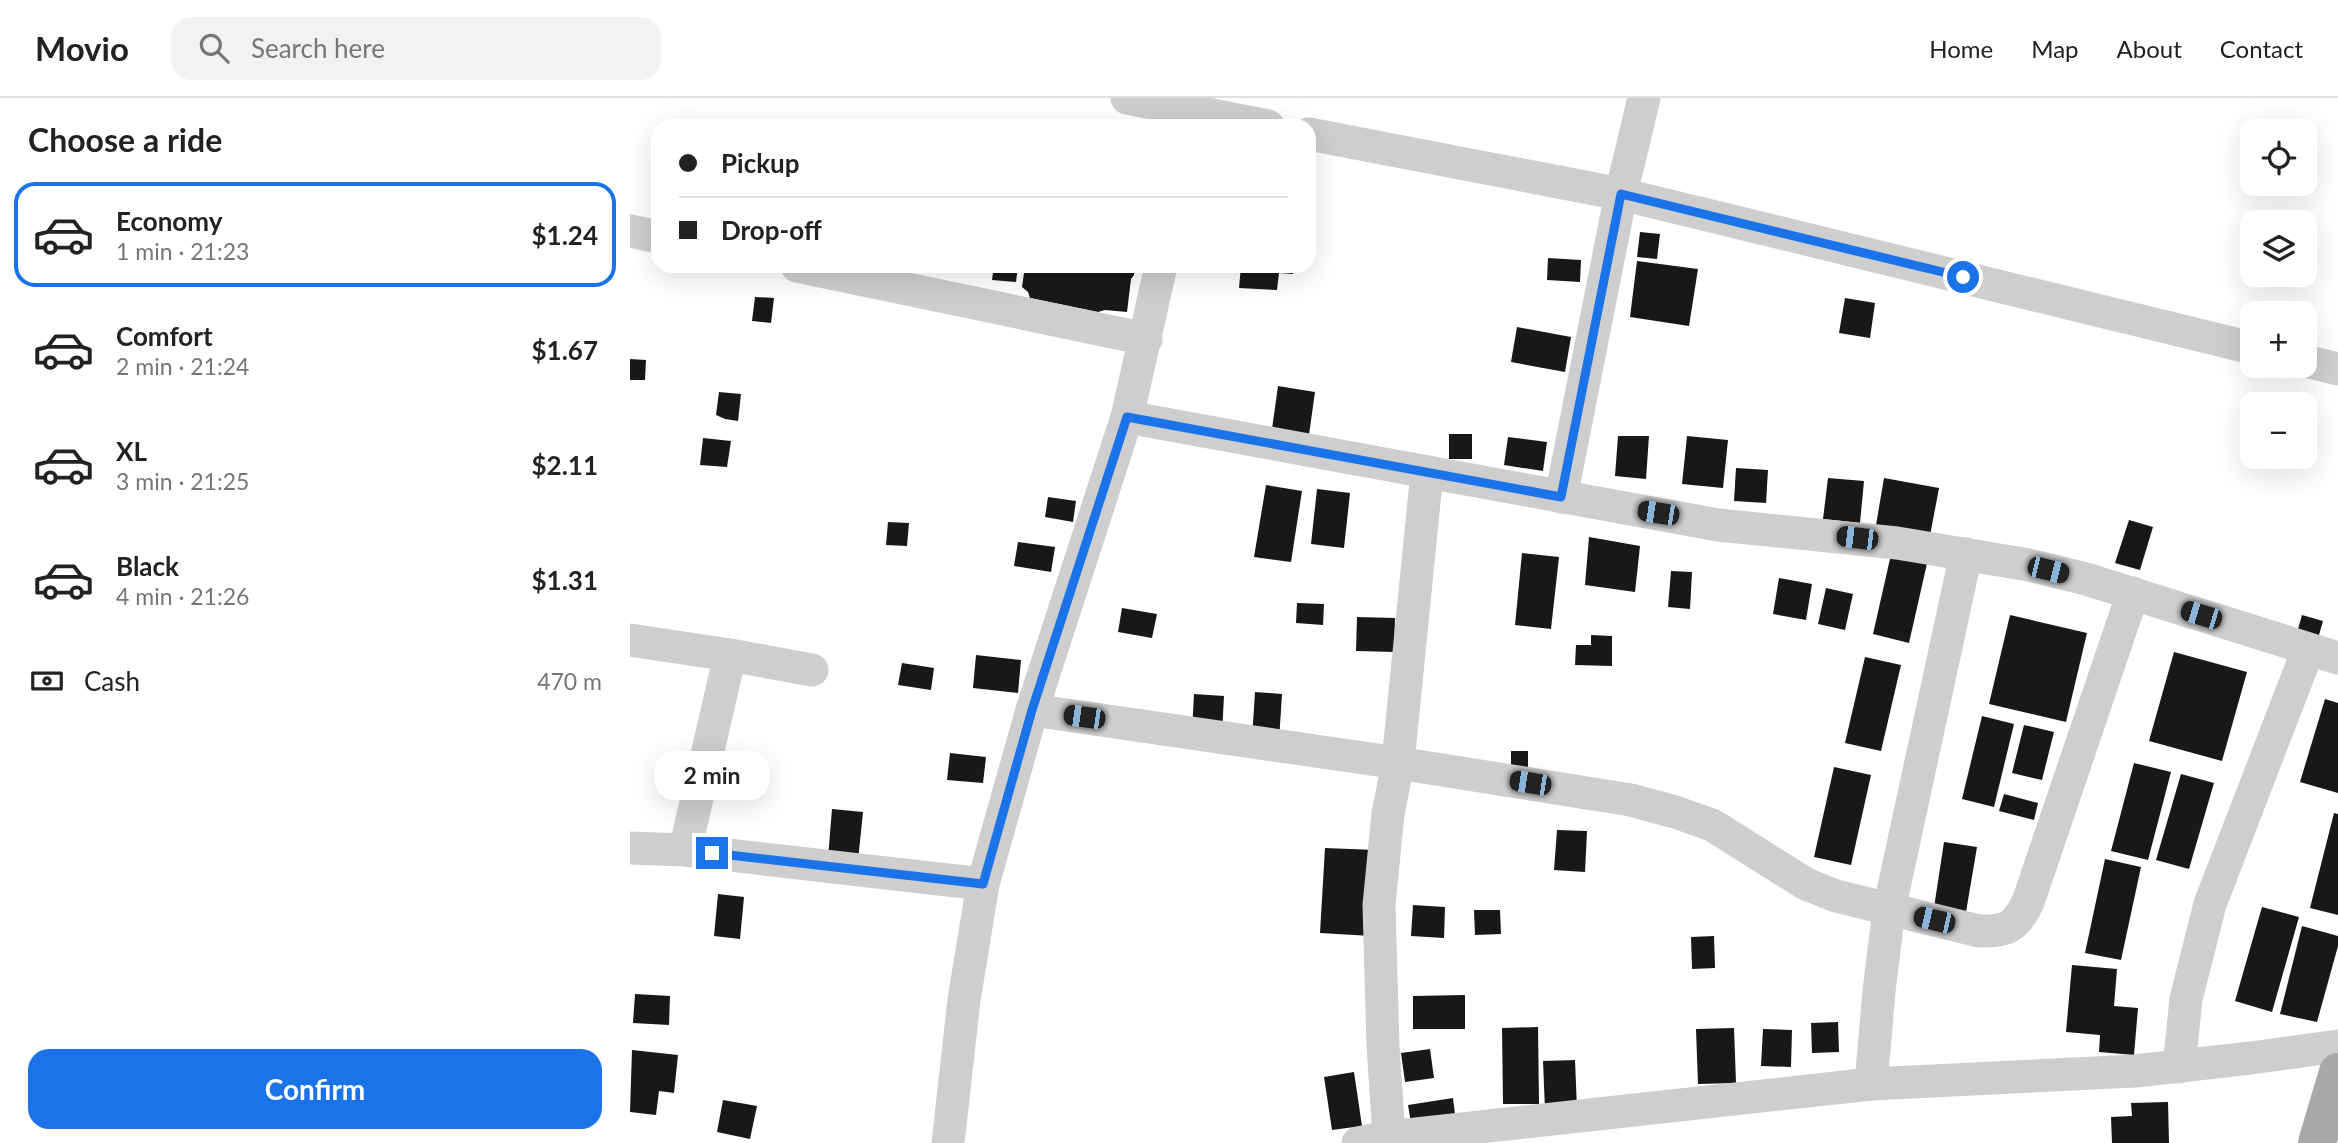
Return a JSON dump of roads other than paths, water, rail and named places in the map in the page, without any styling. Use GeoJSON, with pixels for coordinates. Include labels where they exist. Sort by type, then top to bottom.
{"type":"FeatureCollection","features":[{"type":"Feature","properties":{"kind":"main road"},"geometry":{"type":"LineString","coordinates":[[2317,1143],[2338,1072]]}},
{"type":"Feature","properties":{"kind":"street"},"geometry":{"type":"LineString","coordinates":[[1128,98],[1231,119]]}},
{"type":"Feature","properties":{"kind":"street"},"geometry":{"type":"LineString","coordinates":[[1561,497],[1621,194],[1644,98]]}},
{"type":"Feature","properties":{"kind":"street"},"geometry":{"type":"LineString","coordinates":[[1316,135],[1621,194],[2240,345]]}},
{"type":"Feature","properties":{"kind":"street"},"geometry":{"type":"LineString","coordinates":[[630,231],[651,236]]}},
{"type":"Feature","properties":{"kind":"street"},"geometry":{"type":"LineString","coordinates":[[830,273],[1146,339]]}},
{"type":"Feature","properties":{"kind":"street"},"geometry":{"type":"LineString","coordinates":[[948,1143],[964,1000],[983,884],[1032,710],[1127,417],[1160,273]]}},
{"type":"Feature","properties":{"kind":"street"},"geometry":{"type":"LineString","coordinates":[[2317,364],[2338,369]]}},
{"type":"Feature","properties":{"kind":"street"},"geometry":{"type":"LineString","coordinates":[[1127,417],[1718,525],[1849,537],[2029,565],[2133,593],[2323,654],[2210,904],[2186,999],[2179,1067]]}},
{"type":"Feature","properties":{"kind":"street"},"geometry":{"type":"LineString","coordinates":[[1427,472],[1398,763],[1388,814],[1379,905],[1383,1046],[1373,1140],[1871,1084],[2135,1071],[2338,1046]]}},
{"type":"Feature","properties":{"kind":"street"},"geometry":{"type":"LineString","coordinates":[[1871,1084],[1889,910],[1966,554]]}},
{"type":"Feature","properties":{"kind":"street"},"geometry":{"type":"LineString","coordinates":[[1032,710],[1631,800],[1712,825],[1806,884],[1836,896],[1979,931],[2008,929],[2019,919],[2028,902],[2133,593]]}},
{"type":"Feature","properties":{"kind":"street"},"geometry":{"type":"LineString","coordinates":[[630,640],[812,670]]}},
{"type":"Feature","properties":{"kind":"street"},"geometry":{"type":"LineString","coordinates":[[685,850],[730,655]]}},
{"type":"Feature","properties":{"kind":"street"},"geometry":{"type":"LineString","coordinates":[[630,848],[685,850],[983,884]]}}]}
